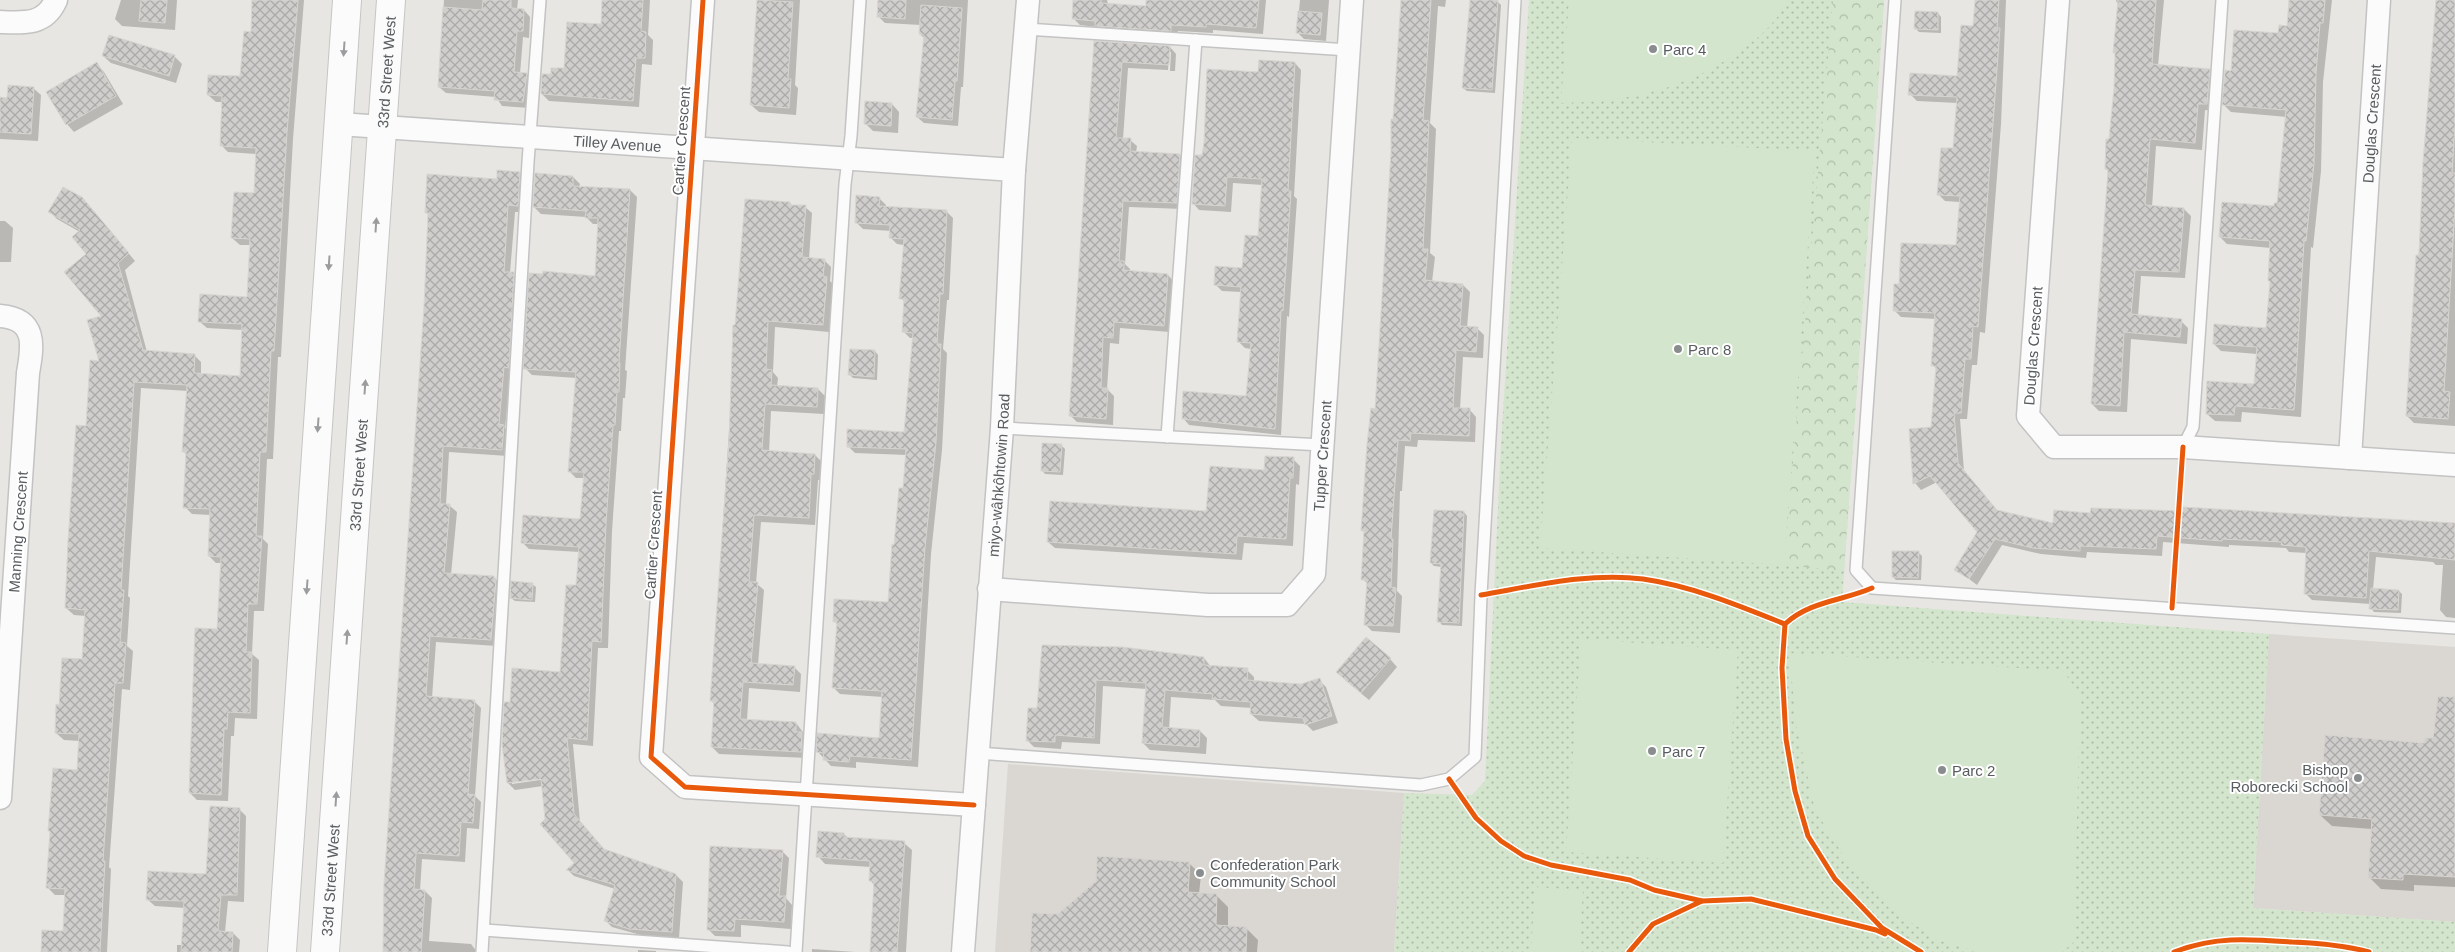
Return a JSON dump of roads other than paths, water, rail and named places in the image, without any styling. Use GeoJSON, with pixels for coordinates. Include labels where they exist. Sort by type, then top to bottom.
{"type":"FeatureCollection","features":[{"type":"Feature","properties":{"kind":"main road"},"geometry":{"type":"LineString","coordinates":[[282,952],[347,0]]}},
{"type":"Feature","properties":{"kind":"main road","name":"33rd Street West"},"geometry":{"type":"LineString","coordinates":[[325,952],[391,0]]}},
{"type":"Feature","properties":{"kind":"street"},"geometry":{"type":"LineString","coordinates":[[0,22],[35,21],[50,13],[56,0]]}},
{"type":"Feature","properties":{"kind":"street","name":"Cartier Crescent"},"geometry":{"type":"LineString","coordinates":[[702,0],[651,756],[685,787],[974,805]]}},
{"type":"Feature","properties":{"kind":"street","name":"miyo-wâhkôhtowin Road"},"geometry":{"type":"LineString","coordinates":[[963,952],[1002,428],[1014,170],[1028,0]]}},
{"type":"Feature","properties":{"kind":"street","name":"Tupper Crescent"},"geometry":{"type":"LineString","coordinates":[[990,589],[1208,605],[1287,605],[1314,574],[1352,0]]}},
{"type":"Feature","properties":{"kind":"street","name":"Douglas Crescent"},"geometry":{"type":"LineString","coordinates":[[2058,0],[2028,416],[2054,448],[2183,447],[2455,465]]}},
{"type":"Feature","properties":{"kind":"street","name":"Douglas Crescent"},"geometry":{"type":"LineString","coordinates":[[2350,458],[2379,0]]}},
{"type":"Feature","properties":{"kind":"street","name":"Tilley Avenue"},"geometry":{"type":"LineString","coordinates":[[339,124],[1014,170]]}},
{"type":"Feature","properties":{"kind":"street","name":"Manning Crescent"},"geometry":{"type":"LineString","coordinates":[[0,316],[12,317],[27,327],[33,345],[28,373],[0,798]]}},
{"type":"Feature","properties":{"kind":"lane"},"geometry":{"type":"LineString","coordinates":[[482,952],[528,162],[540,0]]}},
{"type":"Feature","properties":{"kind":"lane"},"geometry":{"type":"LineString","coordinates":[[796,952],[804,795],[860,0]]}},
{"type":"Feature","properties":{"kind":"lane"},"geometry":{"type":"LineString","coordinates":[[978,753],[1421,785],[1449,779],[1475,757],[1481,595],[1515,0]]}},
{"type":"Feature","properties":{"kind":"lane"},"geometry":{"type":"LineString","coordinates":[[1895,0],[1856,570],[1872,588],[2455,628]]}},
{"type":"Feature","properties":{"kind":"lane"},"geometry":{"type":"LineString","coordinates":[[2183,447],[2193,428],[2222,0]]}},
{"type":"Feature","properties":{"kind":"lane"},"geometry":{"type":"LineString","coordinates":[[1026,29],[1349,50]]}},
{"type":"Feature","properties":{"kind":"lane"},"geometry":{"type":"LineString","coordinates":[[1167,437],[1196,40]]}},
{"type":"Feature","properties":{"kind":"lane"},"geometry":{"type":"LineString","coordinates":[[1002,428],[1322,445]]}},
{"type":"Feature","properties":{"kind":"lane"},"geometry":{"type":"LineString","coordinates":[[484,930],[788,952]]}},
{"type":"Feature","properties":{"kind":"place","name":"Parc 4"},"geometry":{"type":"Point","coordinates":[1653,49]}},
{"type":"Feature","properties":{"kind":"place","name":"Parc 8"},"geometry":{"type":"Point","coordinates":[1678,349]}},
{"type":"Feature","properties":{"kind":"place","name":"Parc 7"},"geometry":{"type":"Point","coordinates":[1652,751]}},
{"type":"Feature","properties":{"kind":"place","name":"Parc 2"},"geometry":{"type":"Point","coordinates":[1942,770]}},
{"type":"Feature","properties":{"kind":"place","name":"Bishop Roborecki School"},"geometry":{"type":"Point","coordinates":[2358,778]}},
{"type":"Feature","properties":{"kind":"place","name":"Confederation Park Community School"},"geometry":{"type":"Point","coordinates":[1200,873]}}]}
